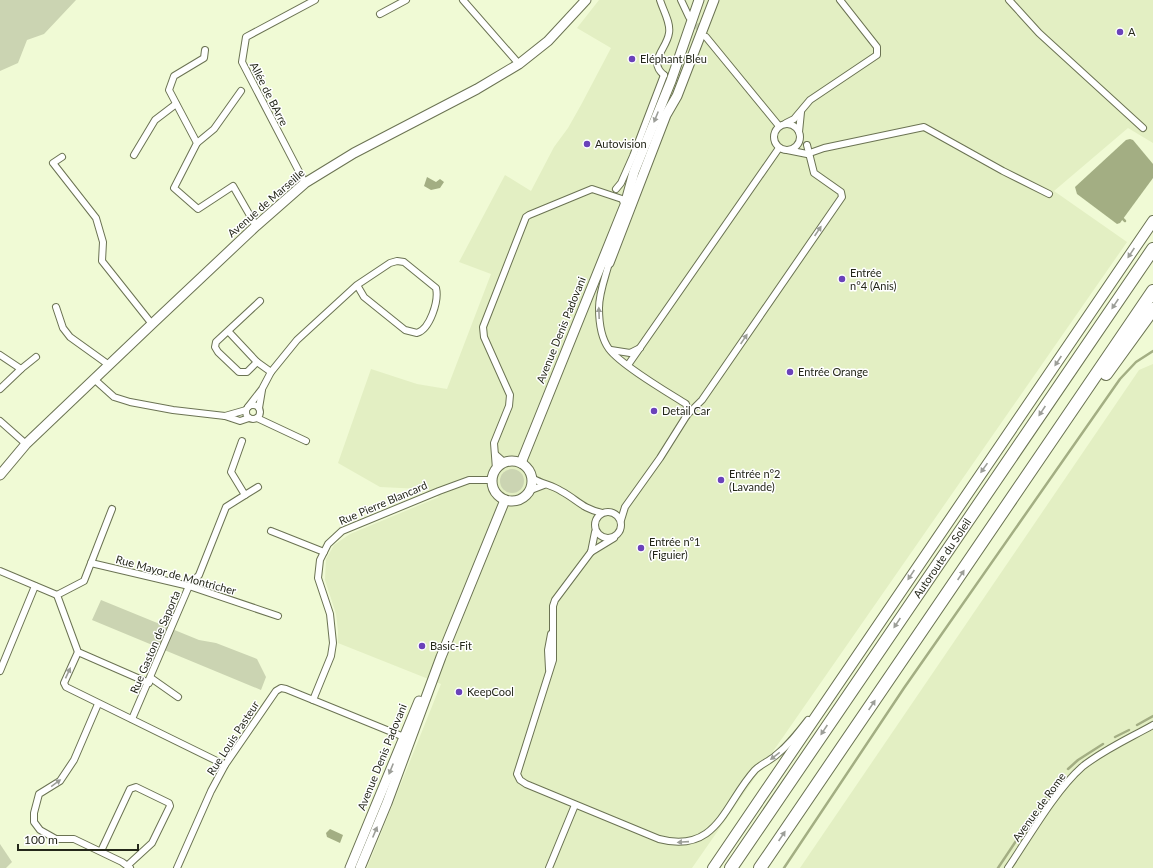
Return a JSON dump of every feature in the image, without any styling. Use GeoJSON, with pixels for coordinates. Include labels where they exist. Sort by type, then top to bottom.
{"type":"FeatureCollection","features":[{"type":"Feature","properties":{"kind":"highway","name":"Autoroute du Soleil"},"geometry":{"type":"LineString","coordinates":[[731,868],[1153,249]]}},
{"type":"Feature","properties":{"kind":"highway"},"geometry":{"type":"LineString","coordinates":[[760,868],[1153,291]]}},
{"type":"Feature","properties":{"kind":"highway"},"geometry":{"type":"LineString","coordinates":[[1034,466],[1082,406],[1153,309]]}},
{"type":"Feature","properties":{"kind":"highway"},"geometry":{"type":"LineString","coordinates":[[1143,323],[1153,312]]}},
{"type":"Feature","properties":{"kind":"main road","name":"Avenue de Marseille"},"geometry":{"type":"LineString","coordinates":[[0,475],[26,444],[256,226],[305,183],[354,153],[477,89],[519,64],[548,41],[586,0]]}},
{"type":"Feature","properties":{"kind":"main road","name":"Avenue Denis Padovani"},"geometry":{"type":"LineString","coordinates":[[521,463],[625,205],[634,172],[667,78],[674,70],[699,0]]}},
{"type":"Feature","properties":{"kind":"main road"},"geometry":{"type":"LineString","coordinates":[[667,78],[683,57],[705,0]]}},
{"type":"Feature","properties":{"kind":"main road"},"geometry":{"type":"LineString","coordinates":[[666,115],[709,0]]}},
{"type":"Feature","properties":{"kind":"main road","name":"Avenue Denis Padovani"},"geometry":{"type":"LineString","coordinates":[[608,263],[666,115],[677,96],[714,0]]}},
{"type":"Feature","properties":{"kind":"main road","name":"Avenue Denis Padovani"},"geometry":{"type":"LineString","coordinates":[[625,205],[640,182]]}},
{"type":"Feature","properties":{"kind":"main road"},"geometry":{"type":"LineString","coordinates":[[713,868],[1153,221]]}},
{"type":"Feature","properties":{"kind":"main road"},"geometry":{"type":"LineString","coordinates":[[505,463],[521,463],[526,467],[532,478],[530,490],[522,499],[511,502],[505,500],[496,492],[493,480],[496,469],[505,463]]}},
{"type":"Feature","properties":{"kind":"main road","name":"Avenue Denis Padovani"},"geometry":{"type":"LineString","coordinates":[[360,868],[387,803],[441,657],[505,500]]}},
{"type":"Feature","properties":{"kind":"main road","name":"Avenue Denis Padovani"},"geometry":{"type":"LineString","coordinates":[[350,868],[412,716],[441,657]]}},
{"type":"Feature","properties":{"kind":"street","name":"Allée de BArre"},"geometry":{"type":"LineString","coordinates":[[305,183],[242,62],[246,37],[315,0]]}},
{"type":"Feature","properties":{"kind":"street"},"geometry":{"type":"LineString","coordinates":[[380,14],[406,0]]}},
{"type":"Feature","properties":{"kind":"street"},"geometry":{"type":"LineString","coordinates":[[463,0],[519,64]]}},
{"type":"Feature","properties":{"kind":"street"},"geometry":{"type":"LineString","coordinates":[[616,189],[621,183],[667,78],[657,67],[656,61],[669,34],[669,27],[660,0]]}},
{"type":"Feature","properties":{"kind":"street"},"geometry":{"type":"LineString","coordinates":[[681,0],[689,17]]}},
{"type":"Feature","properties":{"kind":"street"},"geometry":{"type":"LineString","coordinates":[[840,0],[877,47],[877,55],[810,100],[801,112],[786,124],[779,126],[774,131],[773,139],[779,148],[799,154],[809,154],[824,148],[924,128],[1002,172],[1049,194]]}},
{"type":"Feature","properties":{"kind":"street"},"geometry":{"type":"LineString","coordinates":[[1009,0],[1039,33],[1143,128]]}},
{"type":"Feature","properties":{"kind":"street"},"geometry":{"type":"LineString","coordinates":[[706,37],[779,126]]}},
{"type":"Feature","properties":{"kind":"street"},"geometry":{"type":"LineString","coordinates":[[197,143],[169,90],[174,76],[204,58],[205,50]]}},
{"type":"Feature","properties":{"kind":"street"},"geometry":{"type":"LineString","coordinates":[[241,91],[214,129],[197,143],[174,188],[198,209],[233,186],[256,226]]}},
{"type":"Feature","properties":{"kind":"street"},"geometry":{"type":"LineString","coordinates":[[134,155],[155,120],[176,104]]}},
{"type":"Feature","properties":{"kind":"street"},"geometry":{"type":"LineString","coordinates":[[787,150],[798,145],[801,112]]}},
{"type":"Feature","properties":{"kind":"street"},"geometry":{"type":"LineString","coordinates":[[786,124],[793,125],[807,145],[814,173],[841,192],[842,197],[702,400],[687,415],[660,458],[625,507],[621,520],[621,530],[618,534],[591,552],[555,600],[552,613],[552,630],[555,652],[517,774],[520,780],[526,784],[660,839],[672,842],[689,841],[713,830],[756,770],[792,741],[861,650]]}},
{"type":"Feature","properties":{"kind":"street"},"geometry":{"type":"LineString","coordinates":[[807,145],[813,148],[824,148]]}},
{"type":"Feature","properties":{"kind":"street"},"geometry":{"type":"LineString","coordinates":[[628,366],[779,148]]}},
{"type":"Feature","properties":{"kind":"street"},"geometry":{"type":"LineString","coordinates":[[62,157],[53,163],[96,218],[103,242],[102,262],[152,324]]}},
{"type":"Feature","properties":{"kind":"street"},"geometry":{"type":"LineString","coordinates":[[606,193],[629,181],[634,172]]}},
{"type":"Feature","properties":{"kind":"street"},"geometry":{"type":"LineString","coordinates":[[496,469],[494,443],[509,406],[510,395],[484,337],[483,327],[524,222],[529,215],[588,190],[595,190],[622,199],[625,205]]}},
{"type":"Feature","properties":{"kind":"street"},"geometry":{"type":"LineString","coordinates":[[249,418],[247,408],[262,389],[271,372],[297,340],[357,285],[390,263],[397,261],[404,262],[436,288],[436,300],[426,327],[417,332],[405,330],[364,297],[357,285]]}},
{"type":"Feature","properties":{"kind":"street"},"geometry":{"type":"LineString","coordinates":[[608,263],[599,307],[600,326],[604,341],[609,350],[628,366],[686,404],[688,411],[687,415]]}},
{"type":"Feature","properties":{"kind":"street"},"geometry":{"type":"LineString","coordinates":[[257,362],[247,372],[239,372],[218,352],[215,347],[216,342],[260,301]]}},
{"type":"Feature","properties":{"kind":"street"},"geometry":{"type":"LineString","coordinates":[[56,307],[63,328],[70,337],[110,365]]}},
{"type":"Feature","properties":{"kind":"street"},"geometry":{"type":"LineString","coordinates":[[228,331],[257,362],[271,372]]}},
{"type":"Feature","properties":{"kind":"street"},"geometry":{"type":"LineString","coordinates":[[609,350],[630,353],[640,348]]}},
{"type":"Feature","properties":{"kind":"street"},"geometry":{"type":"LineString","coordinates":[[0,355],[21,369]]}},
{"type":"Feature","properties":{"kind":"street"},"geometry":{"type":"LineString","coordinates":[[0,389],[36,357]]}},
{"type":"Feature","properties":{"kind":"street"},"geometry":{"type":"LineString","coordinates":[[94,379],[114,397],[119,399],[173,410],[225,416],[240,421],[249,418],[257,418],[306,441]]}},
{"type":"Feature","properties":{"kind":"street"},"geometry":{"type":"LineString","coordinates":[[257,418],[260,412],[259,408],[262,389]]}},
{"type":"Feature","properties":{"kind":"street"},"geometry":{"type":"LineString","coordinates":[[225,416],[252,405],[259,408]]}},
{"type":"Feature","properties":{"kind":"street"},"geometry":{"type":"LineString","coordinates":[[0,421],[26,444]]}},
{"type":"Feature","properties":{"kind":"street"},"geometry":{"type":"LineString","coordinates":[[242,441],[231,472],[245,495]]}},
{"type":"Feature","properties":{"kind":"street"},"geometry":{"type":"LineString","coordinates":[[496,455],[505,463]]}},
{"type":"Feature","properties":{"kind":"street"},"geometry":{"type":"LineString","coordinates":[[532,478],[544,485],[554,487],[562,491],[587,509],[602,513],[612,512],[625,507]]}},
{"type":"Feature","properties":{"kind":"street","name":"Rue Pierre Blancard"},"geometry":{"type":"LineString","coordinates":[[313,700],[330,656],[333,643],[330,614],[318,578],[320,560],[336,535],[350,527],[463,481],[493,480]]}},
{"type":"Feature","properties":{"kind":"street"},"geometry":{"type":"LineString","coordinates":[[530,490],[544,485]]}},
{"type":"Feature","properties":{"kind":"street","name":"Rue Gaston de Saporta"},"geometry":{"type":"LineString","coordinates":[[132,719],[189,586],[199,575],[226,507],[258,487]]}},
{"type":"Feature","properties":{"kind":"street"},"geometry":{"type":"LineString","coordinates":[[57,595],[84,581],[112,509]]}},
{"type":"Feature","properties":{"kind":"street"},"geometry":{"type":"LineString","coordinates":[[587,509],[595,529],[608,538],[618,534]]}},
{"type":"Feature","properties":{"kind":"street"},"geometry":{"type":"LineString","coordinates":[[612,512],[621,520]]}},
{"type":"Feature","properties":{"kind":"street"},"geometry":{"type":"LineString","coordinates":[[591,552],[598,516],[602,513]]}},
{"type":"Feature","properties":{"kind":"street"},"geometry":{"type":"LineString","coordinates":[[271,531],[324,552]]}},
{"type":"Feature","properties":{"kind":"street","name":"Rue Mayor de Montricher"},"geometry":{"type":"LineString","coordinates":[[91,563],[189,586],[278,616]]}},
{"type":"Feature","properties":{"kind":"street"},"geometry":{"type":"LineString","coordinates":[[0,571],[57,595],[78,652],[64,683],[66,687],[225,765]]}},
{"type":"Feature","properties":{"kind":"street"},"geometry":{"type":"LineString","coordinates":[[0,671],[35,586]]}},
{"type":"Feature","properties":{"kind":"street"},"geometry":{"type":"LineString","coordinates":[[78,652],[150,680],[178,697]]}},
{"type":"Feature","properties":{"kind":"street","name":"Rue Louis Pasteur"},"geometry":{"type":"LineString","coordinates":[[177,868],[211,792],[225,765],[276,691],[281,688],[313,700]]}},
{"type":"Feature","properties":{"kind":"street"},"geometry":{"type":"LineString","coordinates":[[313,700],[404,737]]}},
{"type":"Feature","properties":{"kind":"street"},"geometry":{"type":"LineString","coordinates":[[98,704],[74,760],[60,781],[39,794],[34,812],[34,822],[40,830],[56,839],[74,839],[129,867],[152,843],[170,806],[169,803],[136,787],[130,789],[100,851]]}},
{"type":"Feature","properties":{"kind":"street","name":"Avenue de Rome"},"geometry":{"type":"LineString","coordinates":[[1008,868],[1063,787],[1076,773],[1094,759],[1153,725]]}},
{"type":"Feature","properties":{"kind":"street"},"geometry":{"type":"LineString","coordinates":[[549,868],[575,805]]}},
{"type":"Feature","properties":{"kind":"shaded area"},"geometry":{"type":"Polygon","coordinates":[[[0,0],[76,0],[44,34],[27,40],[18,63],[0,71],[0,0]]]}},
{"type":"Feature","properties":{"kind":"shaded area"},"geometry":{"type":"Polygon","coordinates":[[[599,0],[1153,0],[1153,143],[1128,128],[1054,191],[1127,242],[692,868],[367,868],[441,684],[338,643],[336,614],[325,580],[326,559],[334,545],[350,534],[439,497],[421,489],[380,487],[338,463],[371,369],[417,384],[447,389],[491,274],[459,262],[505,175],[531,191],[554,147],[568,128],[581,105],[611,48],[577,28],[599,0]]]}},
{"type":"Feature","properties":{"kind":"shaded area"},"geometry":{"type":"Polygon","coordinates":[[[1126,140],[1133,140],[1153,164],[1153,178],[1120,223],[1117,224],[1077,194],[1075,187],[1126,140]]]}},
{"type":"Feature","properties":{"kind":"shaded area"},"geometry":{"type":"Polygon","coordinates":[[[427,177],[436,182],[440,179],[444,182],[440,188],[431,190],[424,186],[427,177]]]}},
{"type":"Feature","properties":{"kind":"shaded area"},"geometry":{"type":"Polygon","coordinates":[[[1153,364],[1153,868],[800,868],[1139,370],[1153,364]]]}},
{"type":"Feature","properties":{"kind":"shaded area"},"geometry":{"type":"Polygon","coordinates":[[[512,469],[521,472],[524,481],[521,490],[512,493],[503,490],[500,481],[503,472],[512,469]]]}},
{"type":"Feature","properties":{"kind":"shaded area"},"geometry":{"type":"Polygon","coordinates":[[[101,600],[199,640],[216,643],[257,659],[266,677],[261,690],[92,620],[101,600]]]}},
{"type":"Feature","properties":{"kind":"shaded area"},"geometry":{"type":"Polygon","coordinates":[[[330,829],[343,835],[340,843],[327,837],[326,833],[330,829]]]}},
{"type":"Feature","properties":{"kind":"shaded area"},"geometry":{"type":"Polygon","coordinates":[[[0,844],[12,862],[6,868],[0,868],[0,844]]]}},
{"type":"Feature","properties":{"kind":"waterway"},"geometry":{"type":"LineString","coordinates":[[784,868],[904,688],[1120,379],[1136,362],[1153,351]]}},
{"type":"Feature","properties":{"kind":"waterway"},"geometry":{"type":"LineString","coordinates":[[1137,725],[1153,716]]}},
{"type":"Feature","properties":{"kind":"waterway"},"geometry":{"type":"LineString","coordinates":[[1115,737],[1129,730]]}},
{"type":"Feature","properties":{"kind":"waterway"},"geometry":{"type":"LineString","coordinates":[[1068,769],[1078,760],[1103,744]]}},
{"type":"Feature","properties":{"kind":"waterway"},"geometry":{"type":"LineString","coordinates":[[1027,825],[1058,780]]}},
{"type":"Feature","properties":{"kind":"waterway"},"geometry":{"type":"LineString","coordinates":[[998,868],[1020,835]]}},
{"type":"Feature","properties":{"kind":"tunnel"},"geometry":{"type":"LineString","coordinates":[[690,18],[704,34]]}},
{"type":"Feature","properties":{"kind":"place","name":"A"},"geometry":{"type":"Point","coordinates":[1120,32]}},
{"type":"Feature","properties":{"kind":"place","name":"Eléphant Bleu"},"geometry":{"type":"Point","coordinates":[632,59]}},
{"type":"Feature","properties":{"kind":"place","name":"Autovision"},"geometry":{"type":"Point","coordinates":[587,144]}},
{"type":"Feature","properties":{"kind":"place","name":"Entrée n°4 (Anis)"},"geometry":{"type":"Point","coordinates":[842,279]}},
{"type":"Feature","properties":{"kind":"place","name":"Entrée Orange"},"geometry":{"type":"Point","coordinates":[790,372]}},
{"type":"Feature","properties":{"kind":"place","name":"Detail Car"},"geometry":{"type":"Point","coordinates":[654,411]}},
{"type":"Feature","properties":{"kind":"place","name":"Entrée n°2 (Lavande)"},"geometry":{"type":"Point","coordinates":[721,480]}},
{"type":"Feature","properties":{"kind":"place","name":"Entrée n°1 (Figuier)"},"geometry":{"type":"Point","coordinates":[641,548]}},
{"type":"Feature","properties":{"kind":"place","name":"Basic-Fit"},"geometry":{"type":"Point","coordinates":[422,646]}},
{"type":"Feature","properties":{"kind":"place","name":"KeepCool"},"geometry":{"type":"Point","coordinates":[459,692]}}]}
